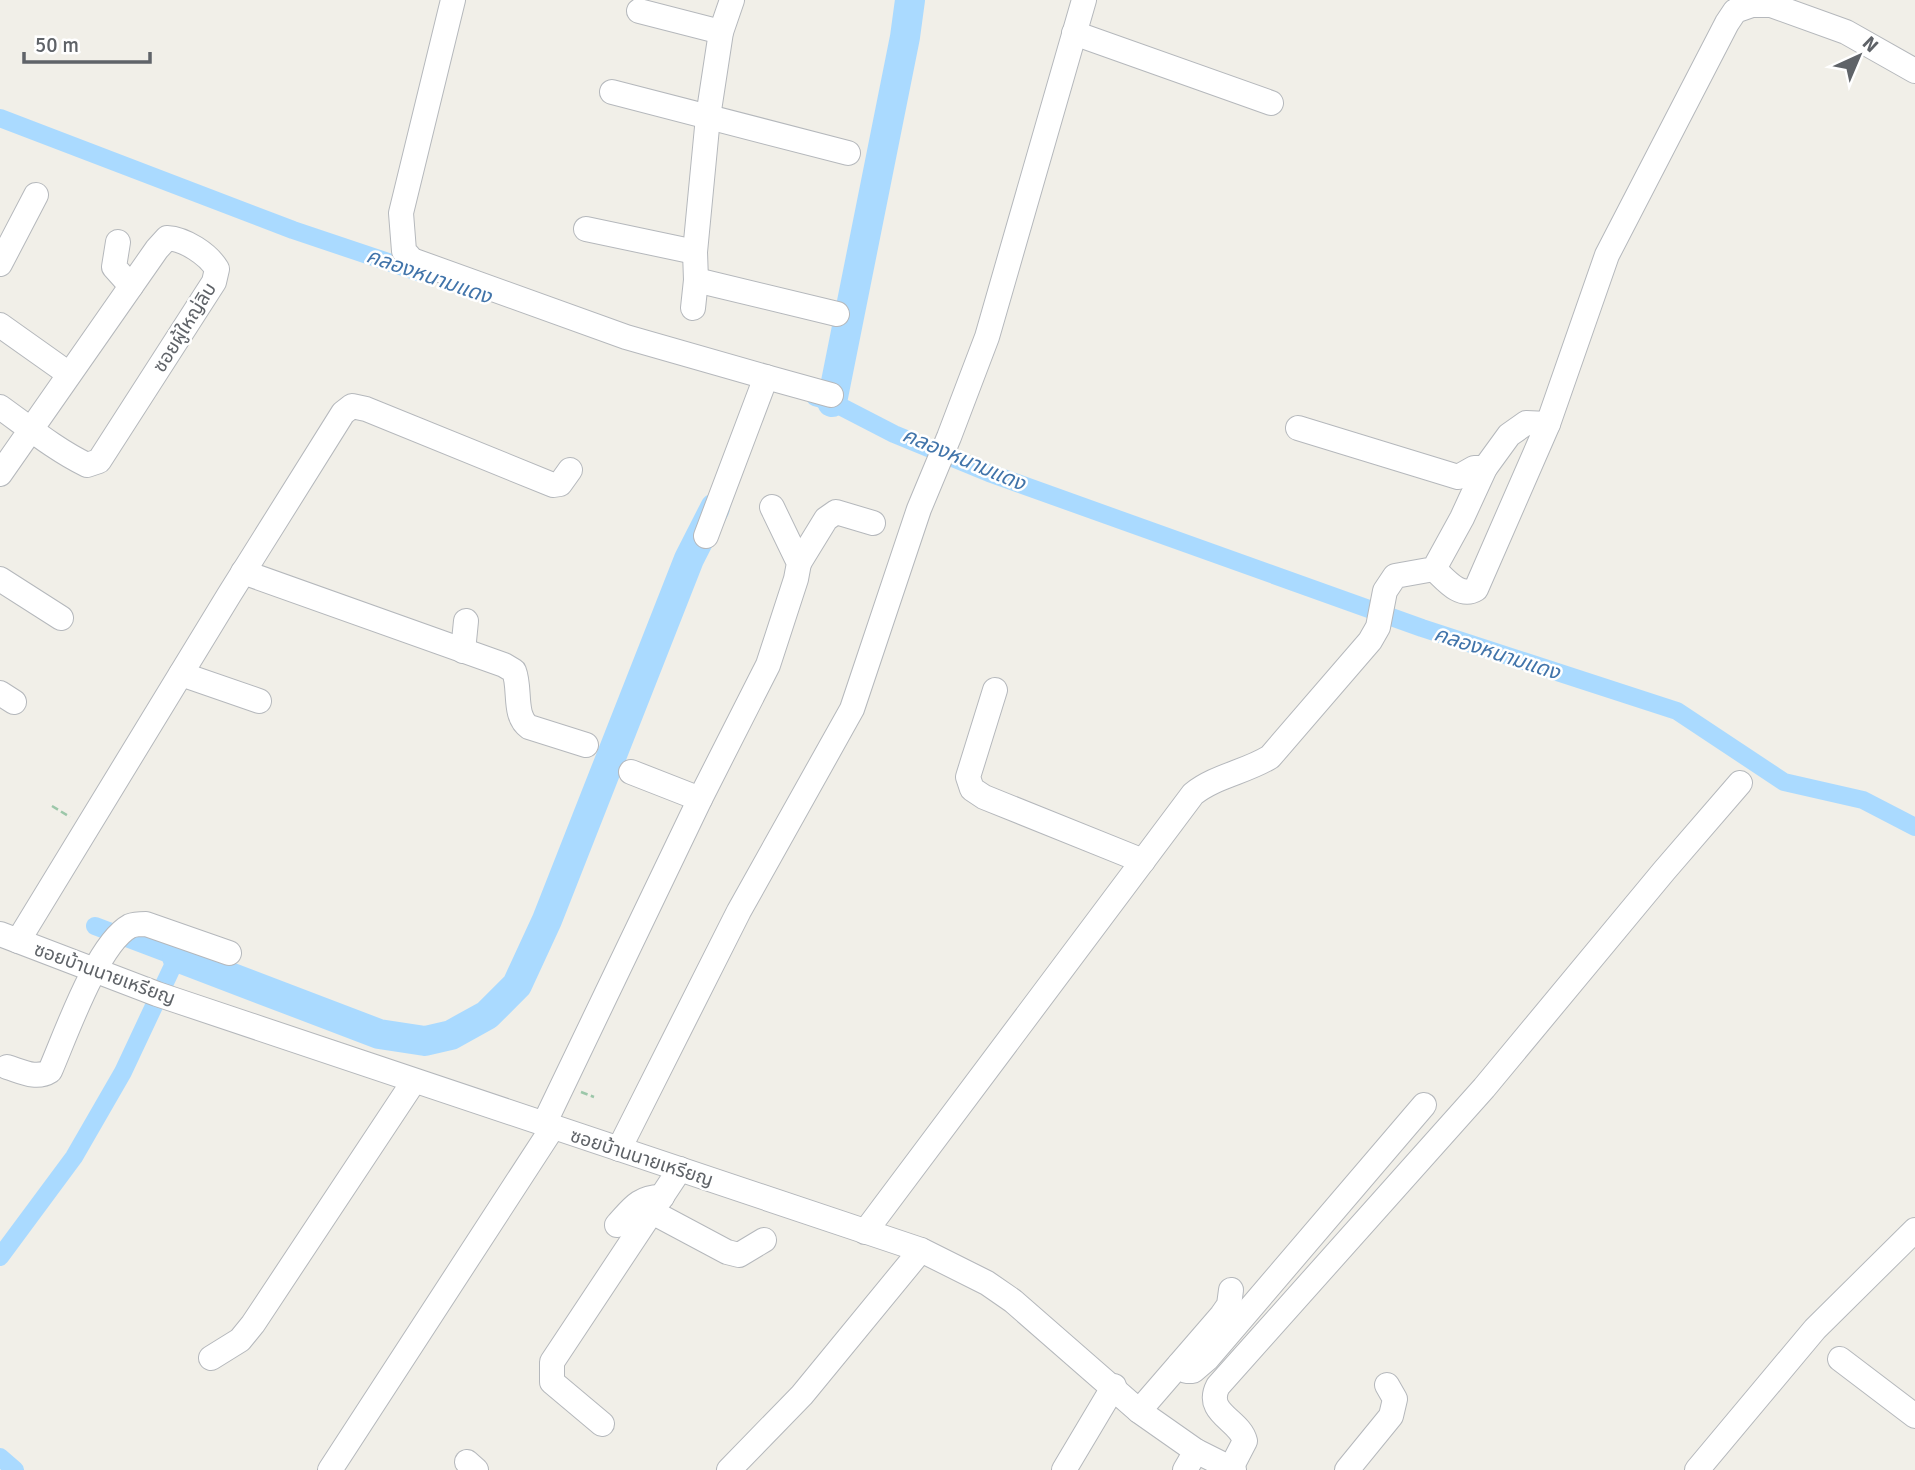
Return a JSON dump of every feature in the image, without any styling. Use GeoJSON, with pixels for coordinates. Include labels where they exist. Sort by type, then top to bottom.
{"type":"FeatureCollection","features":[{"type":"Feature","properties":{"kind":"street"},"geometry":{"type":"LineString","coordinates":[[453,0],[401,213],[402,243],[407,256],[763,385],[831,396]]}},
{"type":"Feature","properties":{"kind":"street"},"geometry":{"type":"LineString","coordinates":[[693,308],[695,252],[708,117],[721,32],[732,0]]}},
{"type":"Feature","properties":{"kind":"street"},"geometry":{"type":"LineString","coordinates":[[619,1149],[739,911],[852,709],[919,509],[987,337],[1084,0]]}},
{"type":"Feature","properties":{"kind":"street"},"geometry":{"type":"LineString","coordinates":[[865,1232],[1193,794],[1203,785],[1258,765],[1270,757],[1370,641],[1378,628],[1385,591],[1395,576],[1434,569],[1462,592],[1470,593],[1476,589],[1548,424],[1607,255],[1735,11],[1752,5],[1771,5],[1846,32],[1915,71]]}},
{"type":"Feature","properties":{"kind":"street"},"geometry":{"type":"LineString","coordinates":[[639,11],[721,32]]}},
{"type":"Feature","properties":{"kind":"street"},"geometry":{"type":"LineString","coordinates":[[1074,33],[1271,103]]}},
{"type":"Feature","properties":{"kind":"street"},"geometry":{"type":"LineString","coordinates":[[612,92],[848,153]]}},
{"type":"Feature","properties":{"kind":"street"},"geometry":{"type":"LineString","coordinates":[[0,264],[36,195]]}},
{"type":"Feature","properties":{"kind":"street"},"geometry":{"type":"LineString","coordinates":[[586,229],[695,252]]}},
{"type":"Feature","properties":{"kind":"street","name":"ซอยผู้ใหญ่ลิบ"},"geometry":{"type":"LineString","coordinates":[[0,474],[30,429],[131,286],[167,238],[177,239],[212,260],[218,269],[214,282],[99,461],[87,465],[30,429]]}},
{"type":"Feature","properties":{"kind":"street"},"geometry":{"type":"LineString","coordinates":[[118,243],[114,267],[131,286]]}},
{"type":"Feature","properties":{"kind":"street"},"geometry":{"type":"LineString","coordinates":[[696,280],[837,314]]}},
{"type":"Feature","properties":{"kind":"street"},"geometry":{"type":"LineString","coordinates":[[0,325],[69,374]]}},
{"type":"Feature","properties":{"kind":"street"},"geometry":{"type":"LineString","coordinates":[[706,536],[763,385]]}},
{"type":"Feature","properties":{"kind":"street"},"geometry":{"type":"LineString","coordinates":[[9,938],[181,674],[343,413],[352,406],[366,409],[554,485],[559,484],[570,470]]}},
{"type":"Feature","properties":{"kind":"street"},"geometry":{"type":"LineString","coordinates":[[0,407],[30,429]]}},
{"type":"Feature","properties":{"kind":"street"},"geometry":{"type":"LineString","coordinates":[[1434,569],[1485,468],[1509,435],[1526,423],[1548,424]]}},
{"type":"Feature","properties":{"kind":"street"},"geometry":{"type":"LineString","coordinates":[[1298,428],[1458,477],[1474,468],[1485,468]]}},
{"type":"Feature","properties":{"kind":"street"},"geometry":{"type":"LineString","coordinates":[[772,507],[799,563]]}},
{"type":"Feature","properties":{"kind":"street"},"geometry":{"type":"LineString","coordinates":[[330,1470],[549,1126],[700,799],[768,665],[799,563],[826,519],[835,512],[873,523]]}},
{"type":"Feature","properties":{"kind":"street"},"geometry":{"type":"LineString","coordinates":[[243,572],[514,671],[519,682],[519,716],[522,722],[529,727],[586,745]]}},
{"type":"Feature","properties":{"kind":"street"},"geometry":{"type":"LineString","coordinates":[[0,579],[61,618]]}},
{"type":"Feature","properties":{"kind":"street"},"geometry":{"type":"LineString","coordinates":[[463,651],[467,621]]}},
{"type":"Feature","properties":{"kind":"street"},"geometry":{"type":"LineString","coordinates":[[181,674],[259,701]]}},
{"type":"Feature","properties":{"kind":"street"},"geometry":{"type":"LineString","coordinates":[[995,690],[968,777],[972,789],[984,797],[1143,861]]}},
{"type":"Feature","properties":{"kind":"street"},"geometry":{"type":"LineString","coordinates":[[631,772],[700,799]]}},
{"type":"Feature","properties":{"kind":"street"},"geometry":{"type":"LineString","coordinates":[[1233,1469],[1244,1438],[1216,1406],[1214,1397],[1217,1386],[1484,1088],[1664,871],[1741,783]]}},
{"type":"Feature","properties":{"kind":"street"},"geometry":{"type":"LineString","coordinates":[[7,1067],[34,1076],[43,1076],[50,1072],[93,970],[123,932],[132,925],[146,924],[229,953]]}},
{"type":"Feature","properties":{"kind":"street","name":"ซอยบ้านนายเหรียญ"},"geometry":{"type":"LineString","coordinates":[[9,938],[157,994],[921,1250],[987,1283],[1013,1301],[1114,1387],[1191,1461],[1233,1469]]}},
{"type":"Feature","properties":{"kind":"street"},"geometry":{"type":"LineString","coordinates":[[211,1358],[240,1340],[253,1324],[414,1081]]}},
{"type":"Feature","properties":{"kind":"street"},"geometry":{"type":"LineString","coordinates":[[1179,1365],[1186,1371],[1193,1371],[1207,1359],[1424,1105]]}},
{"type":"Feature","properties":{"kind":"street"},"geometry":{"type":"LineString","coordinates":[[602,1424],[551,1382],[552,1362],[680,1169]]}},
{"type":"Feature","properties":{"kind":"street"},"geometry":{"type":"LineString","coordinates":[[617,1225],[636,1203],[644,1198],[727,1252],[739,1255],[764,1240]]}},
{"type":"Feature","properties":{"kind":"street"},"geometry":{"type":"LineString","coordinates":[[1697,1470],[1815,1329],[1915,1230]]}},
{"type":"Feature","properties":{"kind":"street"},"geometry":{"type":"LineString","coordinates":[[729,1470],[802,1395],[921,1250]]}},
{"type":"Feature","properties":{"kind":"street"},"geometry":{"type":"LineString","coordinates":[[1139,1410],[1222,1315],[1229,1305],[1231,1290]]}},
{"type":"Feature","properties":{"kind":"street"},"geometry":{"type":"LineString","coordinates":[[1840,1359],[1915,1416]]}},
{"type":"Feature","properties":{"kind":"street"},"geometry":{"type":"LineString","coordinates":[[1348,1470],[1391,1416],[1395,1399],[1387,1385]]}},
{"type":"Feature","properties":{"kind":"street"},"geometry":{"type":"LineString","coordinates":[[1064,1470],[1114,1387]]}},
{"type":"Feature","properties":{"kind":"waterway"},"geometry":{"type":"LineString","coordinates":[[832,402],[905,37],[910,0]]}},
{"type":"Feature","properties":{"kind":"waterway","name":"คลองหนามแดง"},"geometry":{"type":"LineString","coordinates":[[0,118],[293,230],[421,273]]}},
{"type":"Feature","properties":{"kind":"waterway","name":"คลองหนามแดง"},"geometry":{"type":"LineString","coordinates":[[815,397],[832,402],[894,434],[989,473],[1422,628],[1677,711],[1784,782],[1863,800],[1915,827]]}},
{"type":"Feature","properties":{"kind":"waterway"},"geometry":{"type":"LineString","coordinates":[[177,957],[379,1034],[425,1041],[451,1035],[487,1015],[517,985],[547,920],[689,559],[715,508]]}},
{"type":"Feature","properties":{"kind":"waterway"},"geometry":{"type":"LineString","coordinates":[[0,1257],[74,1157],[123,1072],[177,957],[95,926]]}},
{"type":"Feature","properties":{"kind":"waterway"},"geometry":{"type":"LineString","coordinates":[[0,1457],[15,1470]]}}]}
